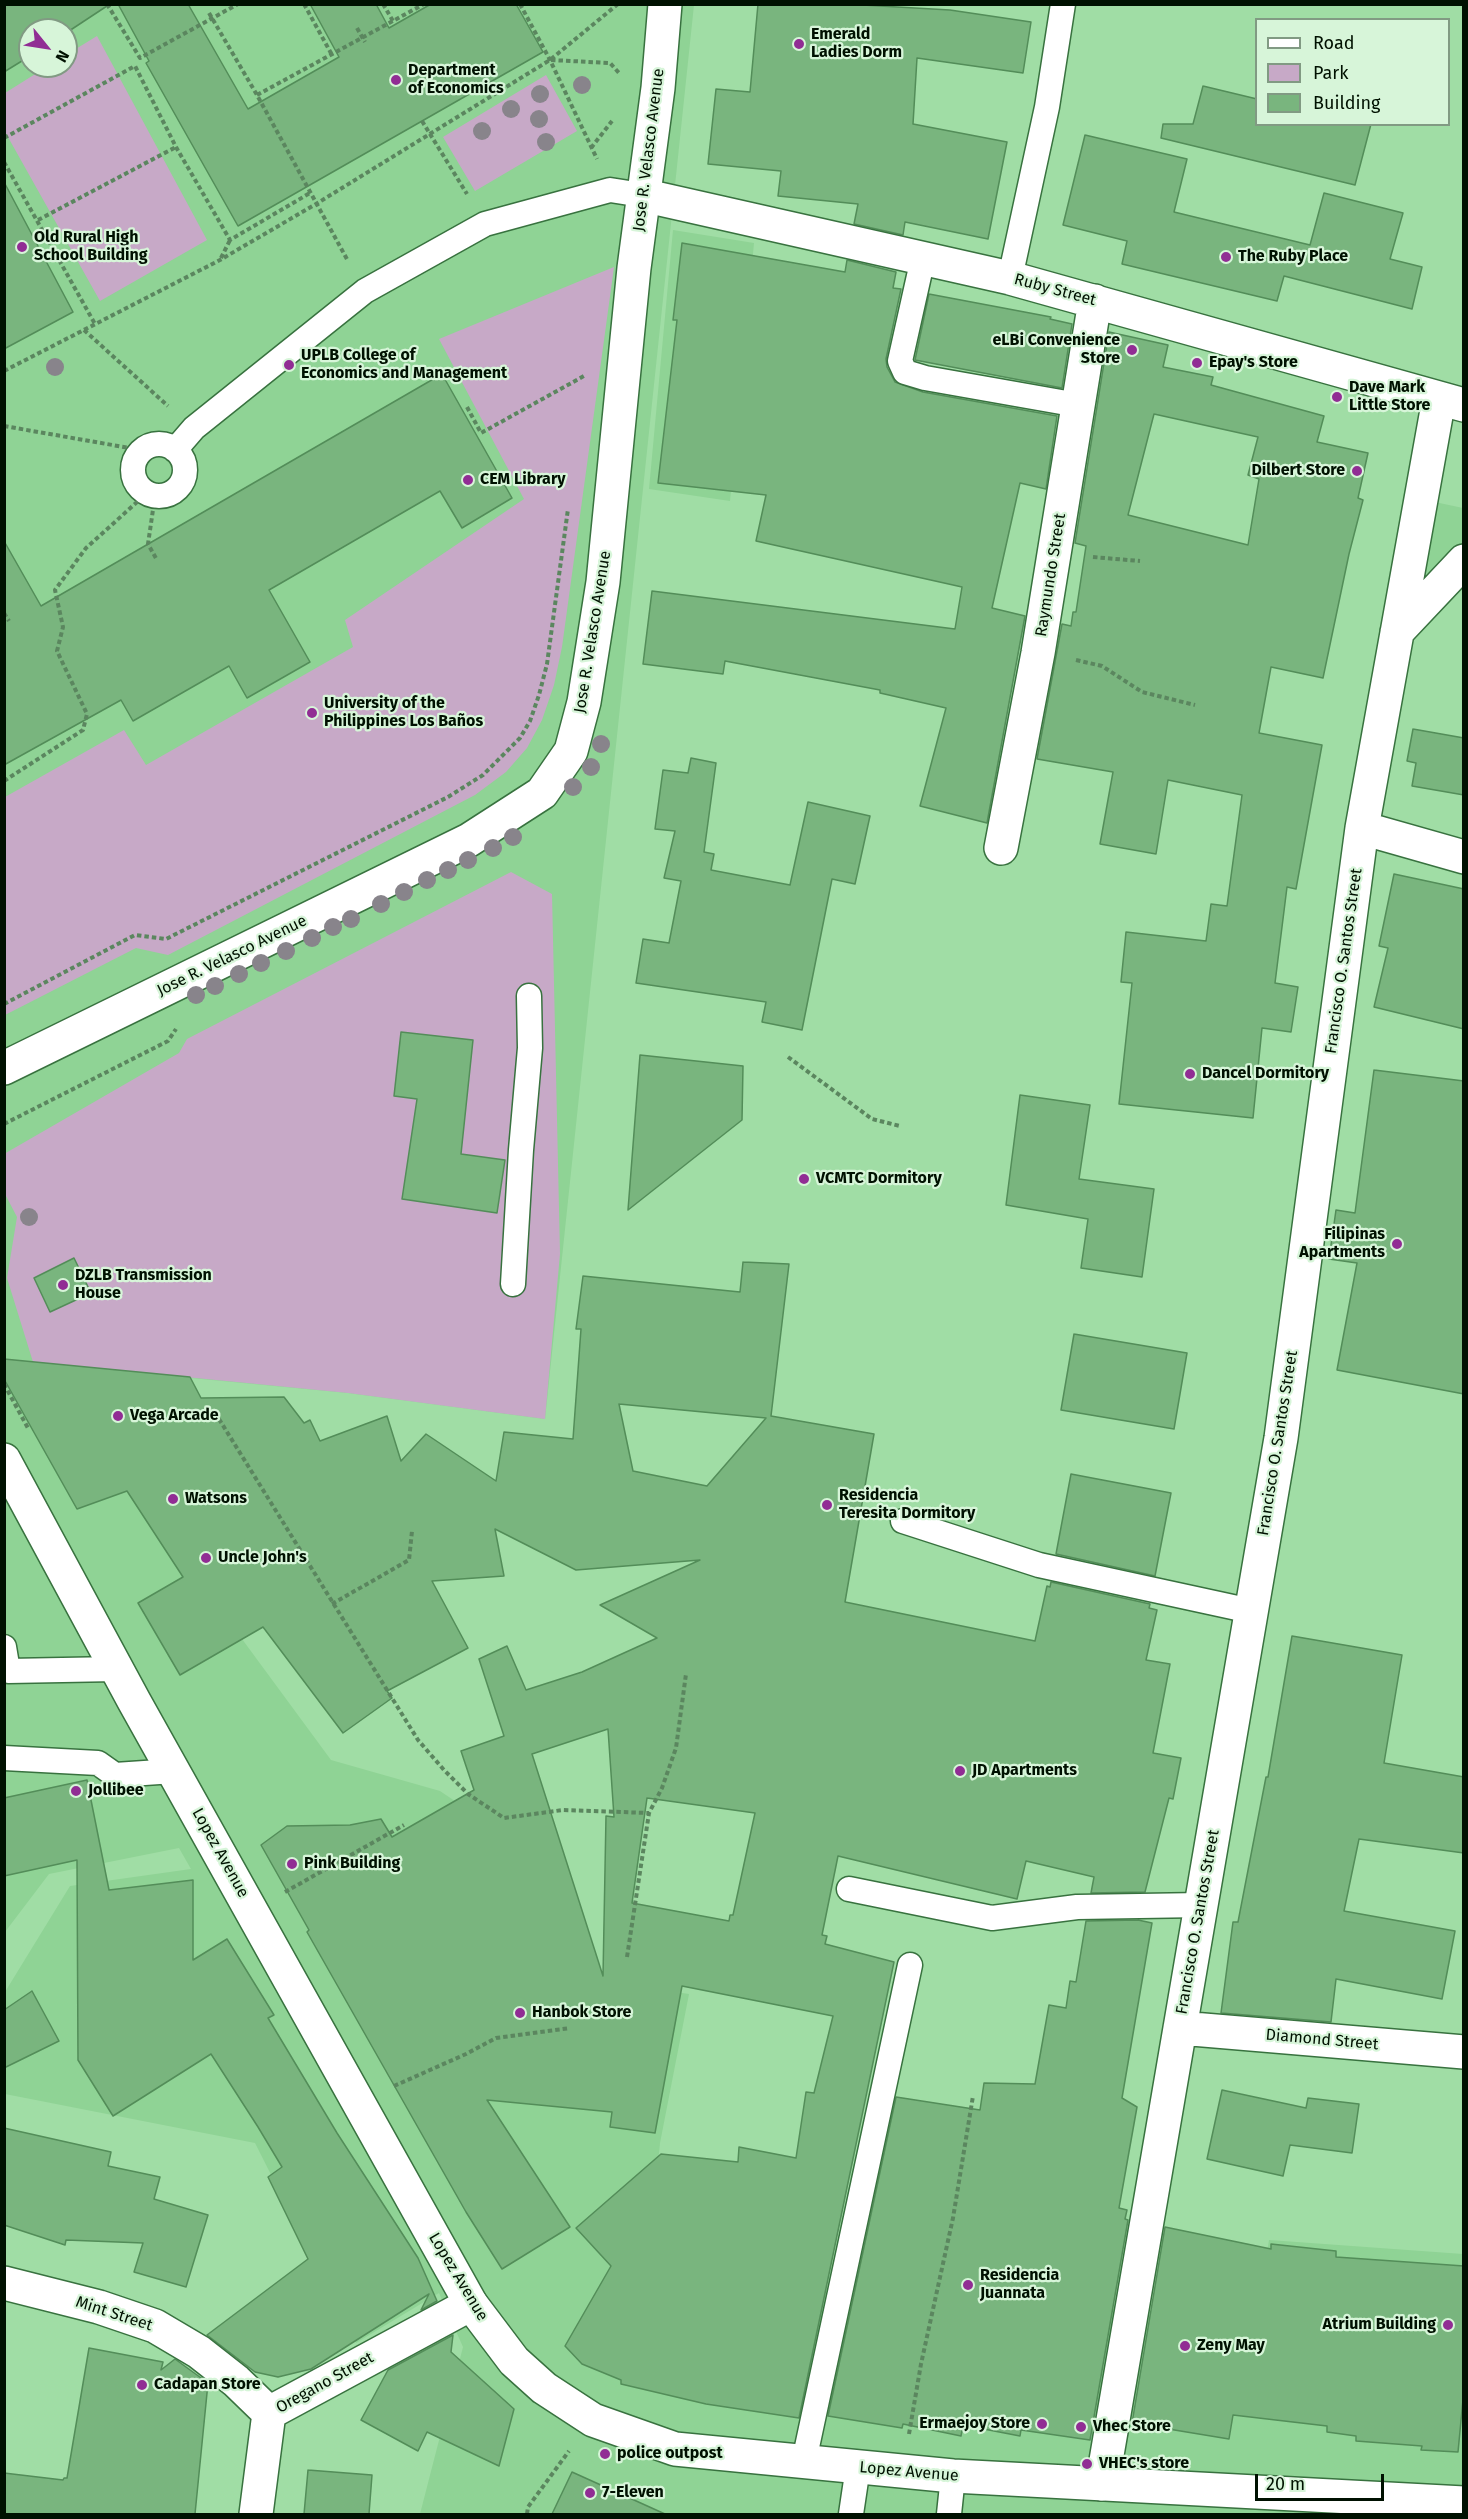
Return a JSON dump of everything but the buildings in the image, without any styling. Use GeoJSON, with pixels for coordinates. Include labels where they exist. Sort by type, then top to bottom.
{"type":"FeatureCollection","features":[{"type":"Feature","properties":{"kind":"street","name":"Jose R. Velasco Avenue"},"geometry":{"type":"LineString","coordinates":[[4,1068],[469,840],[542,793],[571,751],[584,702],[603,582],[626,193],[658,88],[665,4]]}},
{"type":"Feature","properties":{"kind":"street","name":"Ruby Street"},"geometry":{"type":"LineString","coordinates":[[626,193],[1010,278],[1451,402]]}},
{"type":"Feature","properties":{"kind":"street","name":"Raymundo Street"},"geometry":{"type":"LineString","coordinates":[[1000,848],[1038,653],[1095,301]]}},
{"type":"Feature","properties":{"kind":"street","name":"Francisco O. Santos Street"},"geometry":{"type":"LineString","coordinates":[[1102,2484],[1281,1438],[1362,828],[1397,632],[1451,402]]}},
{"type":"Feature","properties":{"kind":"street"},"geometry":{"type":"LineString","coordinates":[[1397,632],[1464,561]]}},
{"type":"Feature","properties":{"kind":"street"},"geometry":{"type":"LineString","coordinates":[[1362,828],[1464,857]]}},
{"type":"Feature","properties":{"kind":"street","name":"Lopez Avenue"},"geometry":{"type":"LineString","coordinates":[[4,1460],[356,2101],[471,2304],[514,2361],[544,2388],[593,2420],[675,2449],[953,2476],[1102,2484],[1407,2507],[1464,2503]]}},
{"type":"Feature","properties":{"kind":"street","name":"Diamond Street"},"geometry":{"type":"LineString","coordinates":[[1180,2028],[1464,2052]]}},
{"type":"Feature","properties":{"kind":"street","name":"Mint Street"},"geometry":{"type":"LineString","coordinates":[[4,2283],[89,2304],[155,2326],[199,2352],[236,2381],[269,2413]]}},
{"type":"Feature","properties":{"kind":"street","name":"Oregano Street"},"geometry":{"type":"LineString","coordinates":[[256,2514],[269,2413],[471,2304]]}},
{"type":"Feature","properties":{"kind":"lane"},"geometry":{"type":"LineString","coordinates":[[1010,278],[1047,107],[1063,4]]}},
{"type":"Feature","properties":{"kind":"lane"},"geometry":{"type":"LineString","coordinates":[[175,450],[194,428],[365,291],[485,224],[626,193]]}},
{"type":"Feature","properties":{"kind":"lane"},"geometry":{"type":"LineString","coordinates":[[923,258],[900,361],[905,372],[925,378],[1078,405]]}},
{"type":"Feature","properties":{"kind":"lane"},"geometry":{"type":"LineString","coordinates":[[159,444],[167,445],[175,450],[184,464],[183,480],[171,493],[150,495],[135,481],[132,473],[136,456],[142,450],[159,444]]}},
{"type":"Feature","properties":{"kind":"lane"},"geometry":{"type":"LineString","coordinates":[[513,1284],[530,1048],[529,996]]}},
{"type":"Feature","properties":{"kind":"lane"},"geometry":{"type":"LineString","coordinates":[[903,1521],[1039,1565],[1251,1611]]}},
{"type":"Feature","properties":{"kind":"lane"},"geometry":{"type":"LineString","coordinates":[[6,1663],[117,1669]]}},
{"type":"Feature","properties":{"kind":"lane"},"geometry":{"type":"LineString","coordinates":[[4,1758],[98,1763],[115,1774],[174,1771]]}},
{"type":"Feature","properties":{"kind":"lane"},"geometry":{"type":"LineString","coordinates":[[849,1889],[992,1918],[1077,1907],[1202,1905]]}},
{"type":"Feature","properties":{"kind":"lane"},"geometry":{"type":"LineString","coordinates":[[804,2462],[910,1965]]}},
{"type":"Feature","properties":{"kind":"lane"},"geometry":{"type":"LineString","coordinates":[[850,2514],[858,2467]]}},
{"type":"Feature","properties":{"kind":"lane"},"geometry":{"type":"LineString","coordinates":[[949,2514],[953,2476]]}},
{"type":"Feature","properties":{"kind":"path"},"geometry":{"type":"LineString","coordinates":[[107,4],[140,58],[238,4]]}},
{"type":"Feature","properties":{"kind":"path"},"geometry":{"type":"LineString","coordinates":[[304,4],[332,55]]}},
{"type":"Feature","properties":{"kind":"path"},"geometry":{"type":"LineString","coordinates":[[383,4],[393,21]]}},
{"type":"Feature","properties":{"kind":"path"},"geometry":{"type":"LineString","coordinates":[[520,4],[550,60],[591,148],[626,193]]}},
{"type":"Feature","properties":{"kind":"path"},"geometry":{"type":"LineString","coordinates":[[4,371],[220,260],[316,204],[550,60],[618,4]]}},
{"type":"Feature","properties":{"kind":"path"},"geometry":{"type":"LineString","coordinates":[[257,95],[363,40],[423,5]]}},
{"type":"Feature","properties":{"kind":"path"},"geometry":{"type":"LineString","coordinates":[[209,13],[365,291]]}},
{"type":"Feature","properties":{"kind":"path"},"geometry":{"type":"LineString","coordinates":[[357,28],[363,40]]}},
{"type":"Feature","properties":{"kind":"path"},"geometry":{"type":"LineString","coordinates":[[550,60],[610,63],[620,73],[620,83]]}},
{"type":"Feature","properties":{"kind":"path"},"geometry":{"type":"LineString","coordinates":[[4,138],[135,66],[176,147],[230,240]]}},
{"type":"Feature","properties":{"kind":"path"},"geometry":{"type":"LineString","coordinates":[[591,148],[615,118]]}},
{"type":"Feature","properties":{"kind":"path"},"geometry":{"type":"LineString","coordinates":[[422,121],[485,224]]}},
{"type":"Feature","properties":{"kind":"path"},"geometry":{"type":"LineString","coordinates":[[38,220],[176,147]]}},
{"type":"Feature","properties":{"kind":"path"},"geometry":{"type":"LineString","coordinates":[[4,162],[95,324]]}},
{"type":"Feature","properties":{"kind":"path"},"geometry":{"type":"LineString","coordinates":[[220,260],[230,240],[310,193]]}},
{"type":"Feature","properties":{"kind":"path"},"geometry":{"type":"LineString","coordinates":[[84,330],[194,428]]}},
{"type":"Feature","properties":{"kind":"path"},"geometry":{"type":"LineString","coordinates":[[467,407],[481,432],[586,375],[584,386]]}},
{"type":"Feature","properties":{"kind":"path"},"geometry":{"type":"LineString","coordinates":[[4,426],[142,450]]}},
{"type":"Feature","properties":{"kind":"path"},"geometry":{"type":"LineString","coordinates":[[150,495],[148,544],[157,560]]}},
{"type":"Feature","properties":{"kind":"path"},"geometry":{"type":"LineString","coordinates":[[4,781],[83,730],[87,714],[57,651],[63,627],[55,590],[86,548],[150,495]]}},
{"type":"Feature","properties":{"kind":"path"},"geometry":{"type":"LineString","coordinates":[[4,1004],[135,935],[166,939],[448,797],[483,775],[520,738],[530,721],[539,695],[547,664],[569,502]]}},
{"type":"Feature","properties":{"kind":"path"},"geometry":{"type":"LineString","coordinates":[[1054,553],[1140,561]]}},
{"type":"Feature","properties":{"kind":"path"},"geometry":{"type":"LineString","coordinates":[[4,613],[9,621]]}},
{"type":"Feature","properties":{"kind":"path"},"geometry":{"type":"LineString","coordinates":[[1038,653],[1102,666],[1142,692],[1194,705]]}},
{"type":"Feature","properties":{"kind":"path"},"geometry":{"type":"LineString","coordinates":[[788,1058],[872,1119],[900,1126]]}},
{"type":"Feature","properties":{"kind":"path"},"geometry":{"type":"LineString","coordinates":[[219,1419],[418,1740],[468,1794],[504,1818],[563,1810],[649,1813]]}},
{"type":"Feature","properties":{"kind":"path"},"geometry":{"type":"LineString","coordinates":[[332,1604],[410,1560],[412,1531]]}},
{"type":"Feature","properties":{"kind":"path"},"geometry":{"type":"LineString","coordinates":[[627,1957],[649,1813],[662,1788],[676,1748],[686,1674]]}},
{"type":"Feature","properties":{"kind":"path"},"geometry":{"type":"LineString","coordinates":[[252,1911],[404,1825]]}},
{"type":"Feature","properties":{"kind":"path"},"geometry":{"type":"LineString","coordinates":[[356,2101],[466,2054],[496,2038],[570,2028]]}},
{"type":"Feature","properties":{"kind":"path"},"geometry":{"type":"LineString","coordinates":[[903,2471],[921,2364],[953,2218],[973,2096]]}},
{"type":"Feature","properties":{"kind":"path"},"geometry":{"type":"LineString","coordinates":[[527,2514],[528,2507],[593,2420]]}},
{"type":"Feature","properties":{"kind":"shaded area"},"geometry":{"type":"Polygon","coordinates":[[[4,5],[694,5],[545,1419],[348,1393],[191,1378],[242,1639],[331,1760],[440,1791],[486,1822],[552,1974],[689,1994],[660,2143],[649,2257],[751,2278],[827,2289],[821,2327],[917,2341],[1044,2297],[1254,2333],[1269,2240],[1463,2254],[1463,2514],[420,2514],[463,2347],[439,2293],[356,2343],[255,2143],[5,2094],[5,1992],[70,1886],[191,1869],[179,1848],[49,1874],[5,1932],[4,5]]]}},
{"type":"Feature","properties":{"kind":"shaded area"},"geometry":{"type":"Polygon","coordinates":[[[673,230],[754,243],[730,501],[649,489],[673,230]]]}},
{"type":"Feature","properties":{"kind":"shaded area"},"geometry":{"type":"Polygon","coordinates":[[[1430,501],[1463,508],[1463,549],[1413,595],[1430,501]]]}},
{"type":"Feature","properties":{"kind":"green space"},"geometry":{"type":"Polygon","coordinates":[[[97,36],[207,240],[100,301],[4,130],[5,93],[29,78],[78,78],[78,48],[97,36]]]}},
{"type":"Feature","properties":{"kind":"green space"},"geometry":{"type":"Polygon","coordinates":[[[546,75],[577,131],[475,191],[443,137],[546,75]]]}},
{"type":"Feature","properties":{"kind":"green space"},"geometry":{"type":"Polygon","coordinates":[[[614,267],[562,647],[554,685],[542,720],[527,748],[506,772],[475,795],[168,955],[136,948],[5,1015],[5,797],[124,730],[146,765],[353,647],[345,620],[524,499],[439,339],[614,267]]]}},
{"type":"Feature","properties":{"kind":"green space"},"geometry":{"type":"Polygon","coordinates":[[[511,872],[552,894],[560,1254],[545,1419],[348,1393],[33,1362],[7,1278],[17,1217],[5,1194],[4,1154],[179,1053],[187,1039],[511,872]]]}},
{"type":"Feature","properties":{"kind":"place","name":"Emerald Ladies Dorm"},"geometry":{"type":"Point","coordinates":[799,44]}},
{"type":"Feature","properties":{"kind":"place","name":"Department of Economics"},"geometry":{"type":"Point","coordinates":[396,80]}},
{"type":"Feature","properties":{"kind":"place","name":"Old Rural High School Building"},"geometry":{"type":"Point","coordinates":[22,247]}},
{"type":"Feature","properties":{"kind":"place","name":"The Ruby Place"},"geometry":{"type":"Point","coordinates":[1226,257]}},
{"type":"Feature","properties":{"kind":"place","name":"eLBi Convenience Store"},"geometry":{"type":"Point","coordinates":[1132,350]}},
{"type":"Feature","properties":{"kind":"place","name":"Epay's Store"},"geometry":{"type":"Point","coordinates":[1197,363]}},
{"type":"Feature","properties":{"kind":"place","name":"UPLB College of Economics and Management"},"geometry":{"type":"Point","coordinates":[289,365]}},
{"type":"Feature","properties":{"kind":"place","name":"Dave Mark Little Store"},"geometry":{"type":"Point","coordinates":[1337,397]}},
{"type":"Feature","properties":{"kind":"place","name":"Dilbert Store"},"geometry":{"type":"Point","coordinates":[1357,471]}},
{"type":"Feature","properties":{"kind":"place","name":"CEM Library"},"geometry":{"type":"Point","coordinates":[468,480]}},
{"type":"Feature","properties":{"kind":"place","name":"University of the Philippines Los Baños"},"geometry":{"type":"Point","coordinates":[312,713]}},
{"type":"Feature","properties":{"kind":"place","name":"Dancel Dormitory"},"geometry":{"type":"Point","coordinates":[1190,1074]}},
{"type":"Feature","properties":{"kind":"place","name":"VCMTC Dormitory"},"geometry":{"type":"Point","coordinates":[804,1179]}},
{"type":"Feature","properties":{"kind":"place","name":"Filipinas Apartments"},"geometry":{"type":"Point","coordinates":[1397,1244]}},
{"type":"Feature","properties":{"kind":"place","name":"DZLB Transmission House"},"geometry":{"type":"Point","coordinates":[63,1285]}},
{"type":"Feature","properties":{"kind":"place","name":"Vega Arcade"},"geometry":{"type":"Point","coordinates":[118,1416]}},
{"type":"Feature","properties":{"kind":"place","name":"Watsons"},"geometry":{"type":"Point","coordinates":[173,1499]}},
{"type":"Feature","properties":{"kind":"place","name":"Residencia Teresita Dormitory"},"geometry":{"type":"Point","coordinates":[827,1505]}},
{"type":"Feature","properties":{"kind":"place","name":"Uncle John's"},"geometry":{"type":"Point","coordinates":[206,1558]}},
{"type":"Feature","properties":{"kind":"place","name":"JD Apartments"},"geometry":{"type":"Point","coordinates":[960,1771]}},
{"type":"Feature","properties":{"kind":"place","name":"Jollibee"},"geometry":{"type":"Point","coordinates":[76,1791]}},
{"type":"Feature","properties":{"kind":"place","name":"Pink Building"},"geometry":{"type":"Point","coordinates":[292,1864]}},
{"type":"Feature","properties":{"kind":"place","name":"Hanbok Store"},"geometry":{"type":"Point","coordinates":[520,2013]}},
{"type":"Feature","properties":{"kind":"place","name":"Residencia Juannata"},"geometry":{"type":"Point","coordinates":[968,2285]}},
{"type":"Feature","properties":{"kind":"place","name":"Atrium Building"},"geometry":{"type":"Point","coordinates":[1448,2325]}},
{"type":"Feature","properties":{"kind":"place","name":"Zeny May"},"geometry":{"type":"Point","coordinates":[1185,2346]}},
{"type":"Feature","properties":{"kind":"place","name":"Cadapan Store"},"geometry":{"type":"Point","coordinates":[142,2385]}},
{"type":"Feature","properties":{"kind":"place","name":"Ermaejoy Store"},"geometry":{"type":"Point","coordinates":[1042,2424]}},
{"type":"Feature","properties":{"kind":"place","name":"Vhec Store"},"geometry":{"type":"Point","coordinates":[1081,2427]}},
{"type":"Feature","properties":{"kind":"place","name":"police outpost"},"geometry":{"type":"Point","coordinates":[605,2454]}},
{"type":"Feature","properties":{"kind":"place","name":"VHEC's store"},"geometry":{"type":"Point","coordinates":[1087,2464]}},
{"type":"Feature","properties":{"kind":"place","name":"7-Eleven"},"geometry":{"type":"Point","coordinates":[590,2493]}}]}
